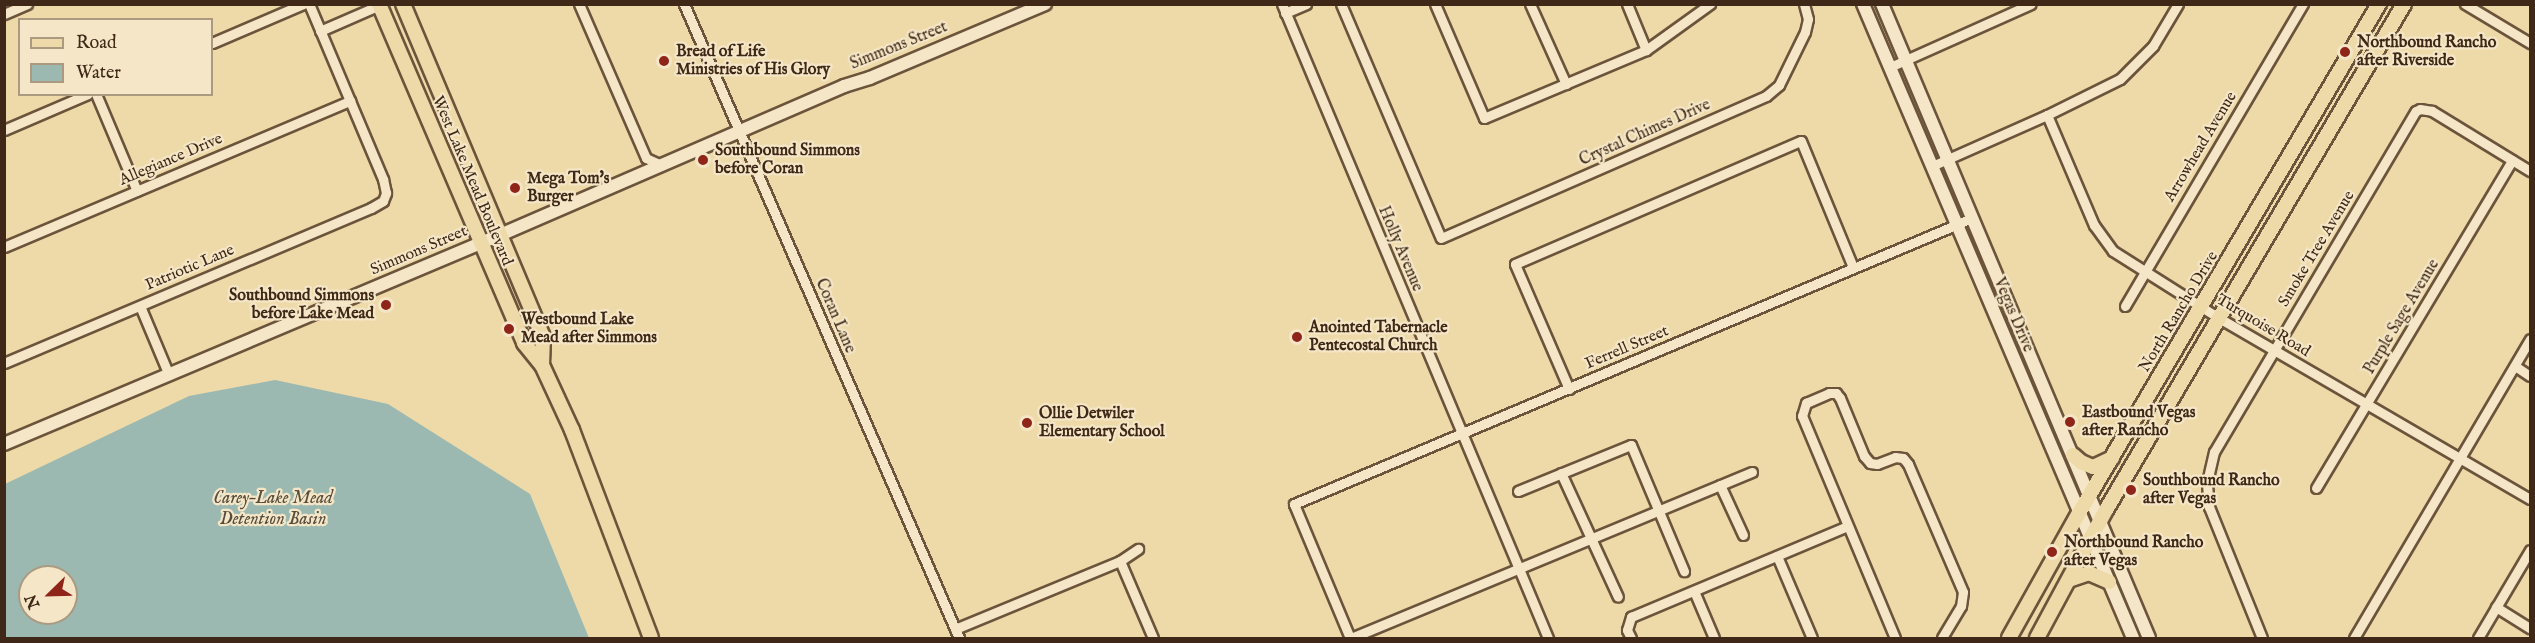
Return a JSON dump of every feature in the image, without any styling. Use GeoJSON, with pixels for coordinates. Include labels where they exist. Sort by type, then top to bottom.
{"type":"FeatureCollection","features":[{"type":"Feature","properties":{"kind":"main road","name":"West Lake Mead Boulevard"},"geometry":{"type":"LineString","coordinates":[[403,4],[543,337],[542,365]]}},
{"type":"Feature","properties":{"kind":"main road","name":"Simmons Street"},"geometry":{"type":"LineString","coordinates":[[4,444],[500,235],[844,86],[870,78],[1045,4]]}},
{"type":"Feature","properties":{"kind":"main road","name":"Vegas Drive"},"geometry":{"type":"LineString","coordinates":[[1863,4],[2133,639]]}},
{"type":"Feature","properties":{"kind":"main road","name":"Vegas Drive"},"geometry":{"type":"LineString","coordinates":[[1882,4],[2149,639]]}},
{"type":"Feature","properties":{"kind":"main road","name":"North Rancho Drive"},"geometry":{"type":"LineString","coordinates":[[2010,639],[2089,495],[2379,4]]}},
{"type":"Feature","properties":{"kind":"main road"},"geometry":{"type":"LineString","coordinates":[[2037,639],[2090,538],[2404,4]]}},
{"type":"Feature","properties":{"kind":"main road","name":"West Lake Mead Boulevard"},"geometry":{"type":"LineString","coordinates":[[380,5],[524,343],[542,365],[572,430],[651,639]]}},
{"type":"Feature","properties":{"kind":"main road"},"geometry":{"type":"LineString","coordinates":[[414,88],[434,79]]}},
{"type":"Feature","properties":{"kind":"main road"},"geometry":{"type":"LineString","coordinates":[[2073,455],[2093,467],[2112,458]]}},
{"type":"Feature","properties":{"kind":"main road"},"geometry":{"type":"LineString","coordinates":[[2069,580],[2089,573],[2109,582]]}},
{"type":"Feature","properties":{"kind":"street"},"geometry":{"type":"LineString","coordinates":[[4,14],[27,4]]}},
{"type":"Feature","properties":{"kind":"street"},"geometry":{"type":"LineString","coordinates":[[213,43],[303,4]]}},
{"type":"Feature","properties":{"kind":"street"},"geometry":{"type":"LineString","coordinates":[[309,4],[350,101]]}},
{"type":"Feature","properties":{"kind":"street"},"geometry":{"type":"LineString","coordinates":[[579,4],[645,156],[661,165]]}},
{"type":"Feature","properties":{"kind":"street","name":"Coran Lane"},"geometry":{"type":"LineString","coordinates":[[684,4],[959,639]]}},
{"type":"Feature","properties":{"kind":"street"},"geometry":{"type":"LineString","coordinates":[[1283,9],[1306,4]]}},
{"type":"Feature","properties":{"kind":"street","name":"Crystal Chimes Drive"},"geometry":{"type":"LineString","coordinates":[[1341,4],[1441,238],[1766,96],[1779,85],[1805,32],[1808,19],[1804,4]]}},
{"type":"Feature","properties":{"kind":"street"},"geometry":{"type":"LineString","coordinates":[[1436,4],[1484,118],[1646,50],[1710,4]]}},
{"type":"Feature","properties":{"kind":"street"},"geometry":{"type":"LineString","coordinates":[[1530,4],[1566,84]]}},
{"type":"Feature","properties":{"kind":"street"},"geometry":{"type":"LineString","coordinates":[[1627,4],[1646,50]]}},
{"type":"Feature","properties":{"kind":"street"},"geometry":{"type":"LineString","coordinates":[[1890,67],[2031,4]]}},
{"type":"Feature","properties":{"kind":"street"},"geometry":{"type":"LineString","coordinates":[[1932,166],[2047,116],[2120,79],[2153,46],[2178,4]]}},
{"type":"Feature","properties":{"kind":"street","name":"Arrowhead Avenue"},"geometry":{"type":"LineString","coordinates":[[2125,306],[2303,4]]}},
{"type":"Feature","properties":{"kind":"street"},"geometry":{"type":"LineString","coordinates":[[2465,4],[2476,7],[2530,43]]}},
{"type":"Feature","properties":{"kind":"street"},"geometry":{"type":"LineString","coordinates":[[320,31],[380,5]]}},
{"type":"Feature","properties":{"kind":"street","name":"Holly Avenue"},"geometry":{"type":"LineString","coordinates":[[1283,9],[1548,639]]}},
{"type":"Feature","properties":{"kind":"street"},"geometry":{"type":"LineString","coordinates":[[4,130],[83,96]]}},
{"type":"Feature","properties":{"kind":"street"},"geometry":{"type":"LineString","coordinates":[[97,96],[137,191]]}},
{"type":"Feature","properties":{"kind":"street","name":"Allegiance Drive"},"geometry":{"type":"LineString","coordinates":[[4,247],[350,101]]}},
{"type":"Feature","properties":{"kind":"street","name":"Patriotic Lane"},"geometry":{"type":"LineString","coordinates":[[4,363],[371,208],[385,197],[383,179],[350,101]]}},
{"type":"Feature","properties":{"kind":"street","name":"Smoke Tree Avenue"},"geometry":{"type":"LineString","coordinates":[[2262,639],[2212,520],[2207,496],[2207,482],[2214,452],[2416,111],[2420,109],[2432,111],[2512,160]]}},
{"type":"Feature","properties":{"kind":"street","name":"Turquoise Road"},"geometry":{"type":"LineString","coordinates":[[2047,116],[2094,225],[2113,251],[2219,318],[2530,499]]}},
{"type":"Feature","properties":{"kind":"street"},"geometry":{"type":"LineString","coordinates":[[1569,389],[1515,264],[1801,141],[1853,267]]}},
{"type":"Feature","properties":{"kind":"street"},"geometry":{"type":"LineString","coordinates":[[2512,160],[2530,171]]}},
{"type":"Feature","properties":{"kind":"street","name":"Purple Sage Avenue"},"geometry":{"type":"LineString","coordinates":[[2316,488],[2512,160]]}},
{"type":"Feature","properties":{"kind":"street","name":"Ferrell Street"},"geometry":{"type":"LineString","coordinates":[[1351,639],[1294,504],[1972,218]]}},
{"type":"Feature","properties":{"kind":"street"},"geometry":{"type":"LineString","coordinates":[[140,306],[169,375]]}},
{"type":"Feature","properties":{"kind":"street"},"geometry":{"type":"LineString","coordinates":[[2354,639],[2530,339]]}},
{"type":"Feature","properties":{"kind":"street"},"geometry":{"type":"LineString","coordinates":[[2515,366],[2530,376]]}},
{"type":"Feature","properties":{"kind":"street"},"geometry":{"type":"LineString","coordinates":[[1895,639],[1802,416],[1802,409],[1806,403],[1836,393],[1869,463],[1877,464],[1895,457],[1903,458],[1908,464],[1964,599],[1942,639]]}},
{"type":"Feature","properties":{"kind":"street"},"geometry":{"type":"LineString","coordinates":[[1518,491],[1631,445],[1684,571]]}},
{"type":"Feature","properties":{"kind":"street"},"geometry":{"type":"LineString","coordinates":[[1351,639],[1752,472]]}},
{"type":"Feature","properties":{"kind":"street"},"geometry":{"type":"LineString","coordinates":[[1561,473],[1618,597]]}},
{"type":"Feature","properties":{"kind":"street"},"geometry":{"type":"LineString","coordinates":[[1720,485],[1743,536]]}},
{"type":"Feature","properties":{"kind":"street"},"geometry":{"type":"LineString","coordinates":[[1631,639],[1628,623],[1631,617],[1847,526]]}},
{"type":"Feature","properties":{"kind":"street"},"geometry":{"type":"LineString","coordinates":[[955,629],[1120,561],[1138,549]]}},
{"type":"Feature","properties":{"kind":"street"},"geometry":{"type":"LineString","coordinates":[[2478,639],[2530,550]]}},
{"type":"Feature","properties":{"kind":"street"},"geometry":{"type":"LineString","coordinates":[[1777,556],[1812,639]]}},
{"type":"Feature","properties":{"kind":"street"},"geometry":{"type":"LineString","coordinates":[[1120,561],[1153,639]]}},
{"type":"Feature","properties":{"kind":"street"},"geometry":{"type":"LineString","coordinates":[[1694,591],[1714,639]]}},
{"type":"Feature","properties":{"kind":"street"},"geometry":{"type":"LineString","coordinates":[[2496,607],[2530,628]]}},
{"type":"Feature","properties":{"kind":"water","name":"Carey–Lake Mead Detention Basin"},"geometry":{"type":"Polygon","coordinates":[[[275,380],[388,404],[530,494],[589,638],[5,638],[5,484],[189,396],[275,380]]]}},
{"type":"Feature","properties":{"kind":"place","name":"Northbound Rancho after Riverside"},"geometry":{"type":"Point","coordinates":[2345,52]}},
{"type":"Feature","properties":{"kind":"place","name":"Bread of Life Ministries of His Glory"},"geometry":{"type":"Point","coordinates":[664,61]}},
{"type":"Feature","properties":{"kind":"place","name":"Southbound Simmons before Coran"},"geometry":{"type":"Point","coordinates":[703,160]}},
{"type":"Feature","properties":{"kind":"place","name":"Mega Tom's Burger"},"geometry":{"type":"Point","coordinates":[515,188]}},
{"type":"Feature","properties":{"kind":"place","name":"Southbound Simmons before Lake Mead"},"geometry":{"type":"Point","coordinates":[386,305]}},
{"type":"Feature","properties":{"kind":"place","name":"Westbound Lake Mead after Simmons"},"geometry":{"type":"Point","coordinates":[509,329]}},
{"type":"Feature","properties":{"kind":"place","name":"Anointed Tabernacle Pentecostal Church"},"geometry":{"type":"Point","coordinates":[1297,337]}},
{"type":"Feature","properties":{"kind":"place","name":"Eastbound Vegas after Rancho"},"geometry":{"type":"Point","coordinates":[2070,422]}},
{"type":"Feature","properties":{"kind":"place","name":"Ollie Detwiler Elementary School"},"geometry":{"type":"Point","coordinates":[1027,423]}},
{"type":"Feature","properties":{"kind":"place","name":"Southbound Rancho after Vegas"},"geometry":{"type":"Point","coordinates":[2131,490]}},
{"type":"Feature","properties":{"kind":"place","name":"Northbound Rancho after Vegas"},"geometry":{"type":"Point","coordinates":[2052,552]}}]}
